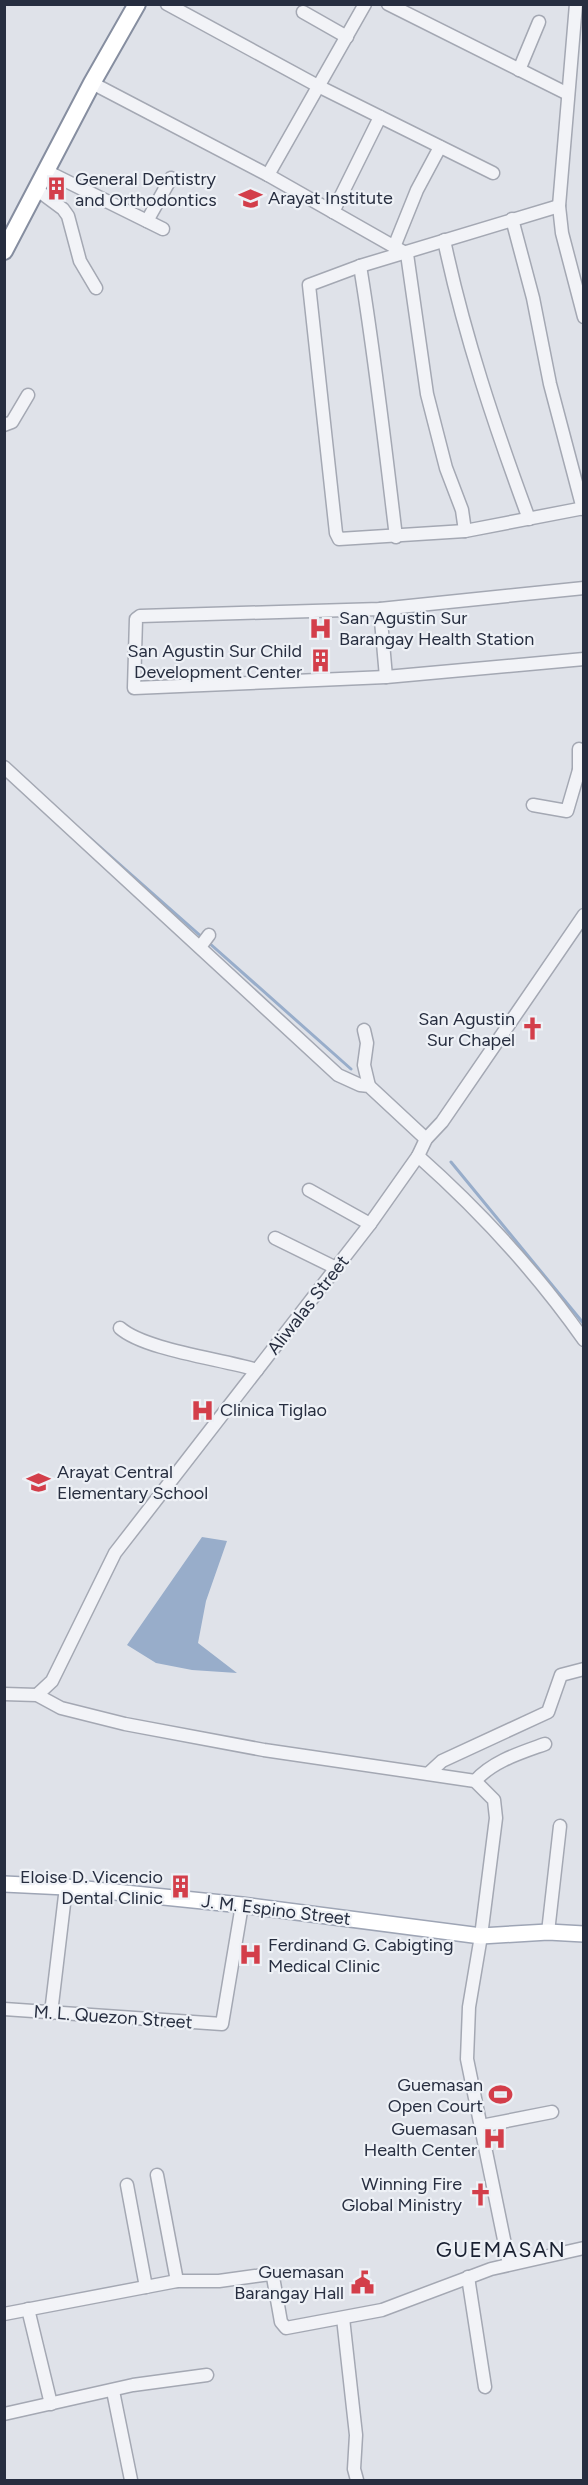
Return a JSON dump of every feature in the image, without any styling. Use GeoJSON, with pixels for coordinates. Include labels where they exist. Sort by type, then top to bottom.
{"type":"FeatureCollection","features":[{"type":"Feature","properties":{"kind":"highway"},"geometry":{"type":"LineString","coordinates":[[4,251],[92,83],[137,4]]}},
{"type":"Feature","properties":{"kind":"main road","name":"J. M. Espino Street"},"geometry":{"type":"LineString","coordinates":[[4,1884],[66,1887],[242,1905],[482,1936],[548,1932],[584,1934]]}},
{"type":"Feature","properties":{"kind":"street"},"geometry":{"type":"LineString","coordinates":[[167,4],[318,86],[494,173]]}},
{"type":"Feature","properties":{"kind":"street"},"geometry":{"type":"LineString","coordinates":[[268,175],[365,4]]}},
{"type":"Feature","properties":{"kind":"street"},"geometry":{"type":"LineString","coordinates":[[388,4],[568,94]]}},
{"type":"Feature","properties":{"kind":"street"},"geometry":{"type":"LineString","coordinates":[[576,4],[559,206],[562,232],[584,317]]}},
{"type":"Feature","properties":{"kind":"street"},"geometry":{"type":"LineString","coordinates":[[303,12],[347,36]]}},
{"type":"Feature","properties":{"kind":"street"},"geometry":{"type":"LineString","coordinates":[[519,70],[539,22]]}},
{"type":"Feature","properties":{"kind":"street"},"geometry":{"type":"LineString","coordinates":[[92,83],[268,175],[407,254]]}},
{"type":"Feature","properties":{"kind":"street"},"geometry":{"type":"LineString","coordinates":[[333,212],[380,117]]}},
{"type":"Feature","properties":{"kind":"street"},"geometry":{"type":"LineString","coordinates":[[394,247],[417,190],[440,147]]}},
{"type":"Feature","properties":{"kind":"street"},"geometry":{"type":"LineString","coordinates":[[46,171],[163,230]]}},
{"type":"Feature","properties":{"kind":"street"},"geometry":{"type":"LineString","coordinates":[[147,221],[171,178]]}},
{"type":"Feature","properties":{"kind":"street"},"geometry":{"type":"LineString","coordinates":[[36,189],[63,209],[68,216],[80,261],[96,288]]}},
{"type":"Feature","properties":{"kind":"street"},"geometry":{"type":"LineString","coordinates":[[512,219],[558,418],[583,508],[465,531],[339,539],[336,533],[309,285],[360,266],[407,254],[444,240],[512,219],[559,206]]}},
{"type":"Feature","properties":{"kind":"street"},"geometry":{"type":"LineString","coordinates":[[444,240],[455,295],[468,333],[482,389],[529,519]]}},
{"type":"Feature","properties":{"kind":"street"},"geometry":{"type":"LineString","coordinates":[[407,254],[427,394],[446,468],[462,510],[465,531]]}},
{"type":"Feature","properties":{"kind":"street"},"geometry":{"type":"LineString","coordinates":[[360,266],[374,352],[396,537]]}},
{"type":"Feature","properties":{"kind":"street"},"geometry":{"type":"LineString","coordinates":[[4,425],[12,422],[28,394]]}},
{"type":"Feature","properties":{"kind":"street"},"geometry":{"type":"LineString","coordinates":[[584,588],[380,609],[140,616],[136,619],[134,688],[386,677],[584,660]]}},
{"type":"Feature","properties":{"kind":"street"},"geometry":{"type":"LineString","coordinates":[[380,609],[386,677]]}},
{"type":"Feature","properties":{"kind":"street"},"geometry":{"type":"LineString","coordinates":[[533,805],[567,811],[581,771],[579,749]]}},
{"type":"Feature","properties":{"kind":"street"},"geometry":{"type":"LineString","coordinates":[[4,767],[204,942],[338,1075],[360,1085],[369,1086]]}},
{"type":"Feature","properties":{"kind":"street","name":"Aliwalas Street"},"geometry":{"type":"LineString","coordinates":[[37,1695],[52,1681],[116,1553],[370,1224],[418,1156],[426,1139],[442,1122],[584,915]]}},
{"type":"Feature","properties":{"kind":"street"},"geometry":{"type":"LineString","coordinates":[[364,1029],[367,1043],[364,1065],[369,1086],[426,1139]]}},
{"type":"Feature","properties":{"kind":"street"},"geometry":{"type":"LineString","coordinates":[[418,1156],[451,1185],[524,1263],[584,1340]]}},
{"type":"Feature","properties":{"kind":"street"},"geometry":{"type":"LineString","coordinates":[[309,1190],[370,1224]]}},
{"type":"Feature","properties":{"kind":"street"},"geometry":{"type":"LineString","coordinates":[[275,1238],[336,1268]]}},
{"type":"Feature","properties":{"kind":"street"},"geometry":{"type":"LineString","coordinates":[[120,1328],[133,1336],[180,1352],[234,1363],[257,1371]]}},
{"type":"Feature","properties":{"kind":"street"},"geometry":{"type":"LineString","coordinates":[[429,1773],[442,1761],[548,1712],[561,1675],[584,1669]]}},
{"type":"Feature","properties":{"kind":"street"},"geometry":{"type":"LineString","coordinates":[[5,1694],[37,1695],[61,1708],[125,1724],[264,1750],[475,1781],[494,1800],[496,1818],[482,1936],[469,2007],[467,2059],[509,2264]]}},
{"type":"Feature","properties":{"kind":"street"},"geometry":{"type":"LineString","coordinates":[[475,1781],[485,1770],[500,1762],[545,1744]]}},
{"type":"Feature","properties":{"kind":"street"},"geometry":{"type":"LineString","coordinates":[[548,1932],[560,1826]]}},
{"type":"Feature","properties":{"kind":"street"},"geometry":{"type":"LineString","coordinates":[[51,2013],[66,1887]]}},
{"type":"Feature","properties":{"kind":"street","name":"M. L. Quezon Street"},"geometry":{"type":"LineString","coordinates":[[4,2009],[222,2024],[242,1905]]}},
{"type":"Feature","properties":{"kind":"street"},"geometry":{"type":"LineString","coordinates":[[481,2126],[552,2112]]}},
{"type":"Feature","properties":{"kind":"street"},"geometry":{"type":"LineString","coordinates":[[157,2175],[177,2281]]}},
{"type":"Feature","properties":{"kind":"street"},"geometry":{"type":"LineString","coordinates":[[127,2185],[146,2287]]}},
{"type":"Feature","properties":{"kind":"street"},"geometry":{"type":"LineString","coordinates":[[4,2314],[177,2281],[219,2281],[270,2274],[273,2277],[281,2322],[286,2328],[382,2310],[509,2264],[584,2248]]}},
{"type":"Feature","properties":{"kind":"street"},"geometry":{"type":"LineString","coordinates":[[468,2277],[485,2387]]}},
{"type":"Feature","properties":{"kind":"street"},"geometry":{"type":"LineString","coordinates":[[28,2309],[51,2404]]}},
{"type":"Feature","properties":{"kind":"street"},"geometry":{"type":"LineString","coordinates":[[343,2318],[356,2435],[354,2469],[357,2481]]}},
{"type":"Feature","properties":{"kind":"street"},"geometry":{"type":"LineString","coordinates":[[4,2414],[133,2385],[207,2375]]}},
{"type":"Feature","properties":{"kind":"street"},"geometry":{"type":"LineString","coordinates":[[113,2391],[131,2481]]}},
{"type":"Feature","properties":{"kind":"water"},"geometry":{"type":"Polygon","coordinates":[[[202,1537],[227,1541],[206,1601],[198,1643],[237,1673],[192,1670],[156,1663],[127,1645],[202,1537]]]}},
{"type":"Feature","properties":{"kind":"waterway"},"geometry":{"type":"LineString","coordinates":[[82,831],[203,938]]}},
{"type":"Feature","properties":{"kind":"waterway"},"geometry":{"type":"LineString","coordinates":[[208,942],[351,1069]]}},
{"type":"Feature","properties":{"kind":"waterway"},"geometry":{"type":"LineString","coordinates":[[451,1162],[584,1324]]}},
{"type":"Feature","properties":{"kind":"place","name":"General Dentistry and Orthodontics"},"geometry":{"type":"Point","coordinates":[57,189]}},
{"type":"Feature","properties":{"kind":"place","name":"Arayat Institute"},"geometry":{"type":"Point","coordinates":[250,198]}},
{"type":"Feature","properties":{"kind":"place","name":"San Agustin Sur Barangay Health Station"},"geometry":{"type":"Point","coordinates":[321,628]}},
{"type":"Feature","properties":{"kind":"place","name":"San Agustin Sur Child Development Center"},"geometry":{"type":"Point","coordinates":[320,661]}},
{"type":"Feature","properties":{"kind":"place","name":"San Agustin Sur Chapel"},"geometry":{"type":"Point","coordinates":[533,1029]}},
{"type":"Feature","properties":{"kind":"place","name":"Clinica Tiglao"},"geometry":{"type":"Point","coordinates":[202,1410]}},
{"type":"Feature","properties":{"kind":"place","name":"Arayat Central Elementary School"},"geometry":{"type":"Point","coordinates":[39,1482]}},
{"type":"Feature","properties":{"kind":"place","name":"Eloise D. Vicencio Dental Clinic"},"geometry":{"type":"Point","coordinates":[181,1887]}},
{"type":"Feature","properties":{"kind":"place","name":"Ferdinand G. Cabigting Medical Clinic"},"geometry":{"type":"Point","coordinates":[250,1955]}},
{"type":"Feature","properties":{"kind":"place","name":"Guemasan Open Court"},"geometry":{"type":"Point","coordinates":[501,2095]}},
{"type":"Feature","properties":{"kind":"place","name":"Guemasan Health Center"},"geometry":{"type":"Point","coordinates":[495,2139]}},
{"type":"Feature","properties":{"kind":"place","name":"Winning Fire Global Ministry"},"geometry":{"type":"Point","coordinates":[480,2194]}},
{"type":"Feature","properties":{"kind":"place","name":"Guemasan Barangay Hall"},"geometry":{"type":"Point","coordinates":[362,2282]}},
{"type":"Feature","properties":{"kind":"district","name":"GUEMASAN"},"geometry":{"type":"Point","coordinates":[501,2249]}}]}
